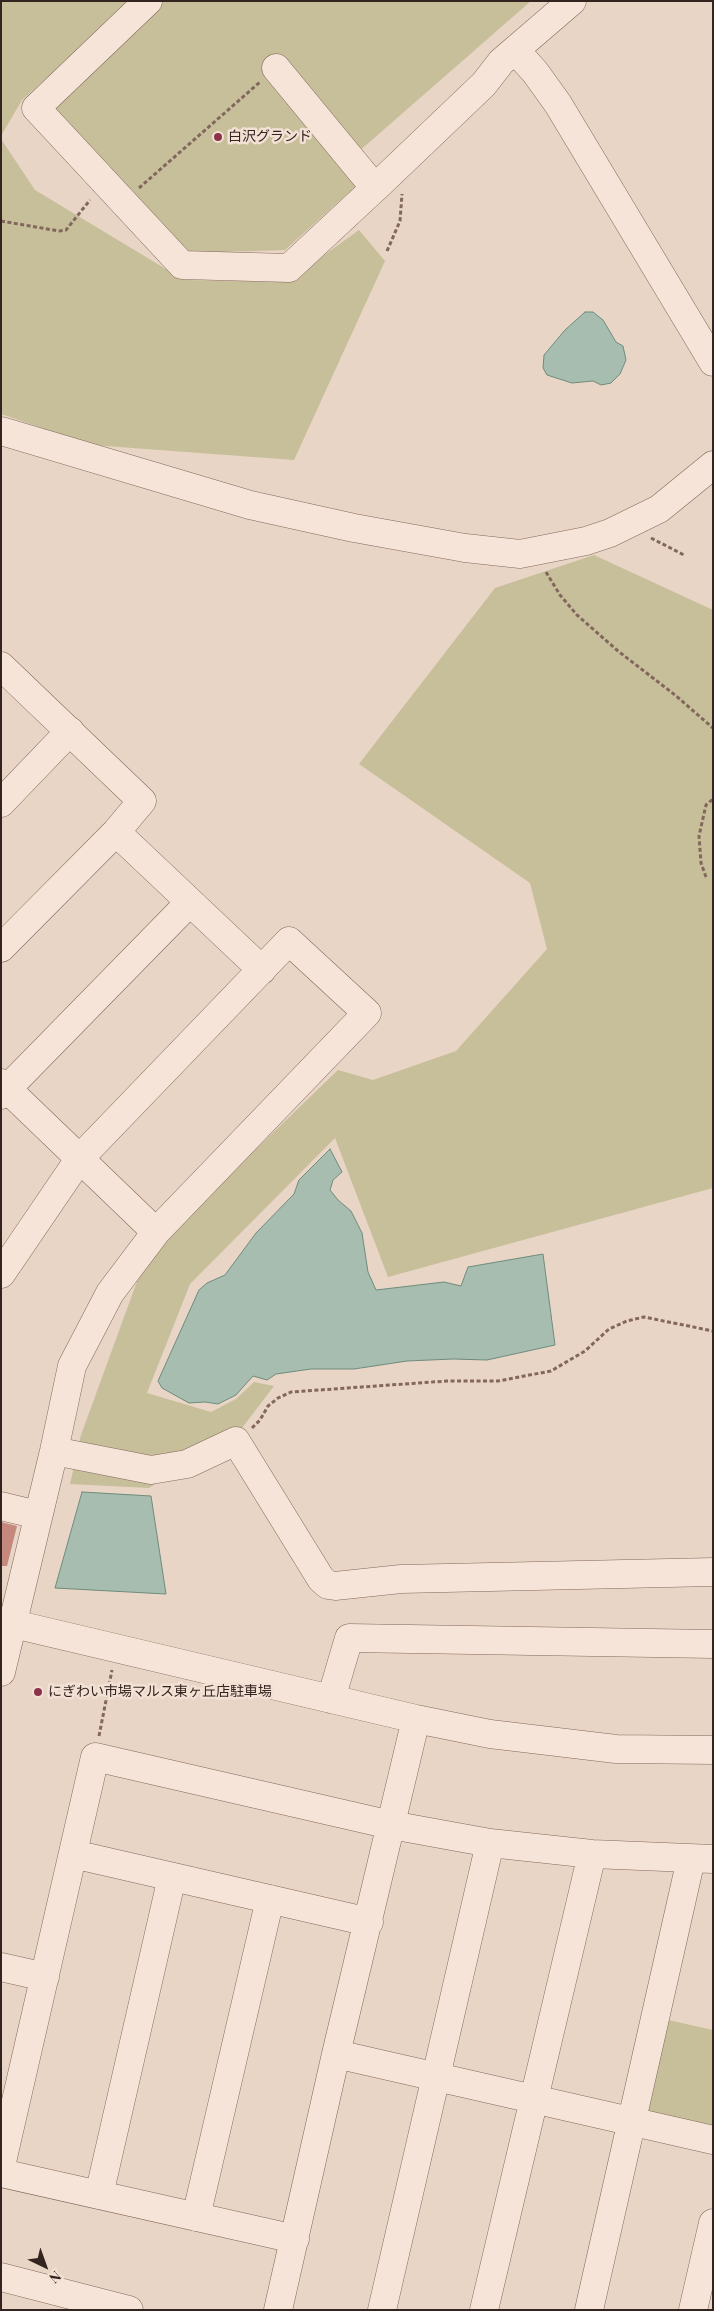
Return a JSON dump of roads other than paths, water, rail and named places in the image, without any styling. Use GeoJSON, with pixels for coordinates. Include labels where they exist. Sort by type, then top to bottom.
{"type":"FeatureCollection","features":[{"type":"Feature","properties":{"kind":"street"},"geometry":{"type":"LineString","coordinates":[[148,1],[36,108],[182,265],[289,268],[484,84],[501,62],[572,1]]}},
{"type":"Feature","properties":{"kind":"street"},"geometry":{"type":"LineString","coordinates":[[516,50],[558,104],[713,362]]}},
{"type":"Feature","properties":{"kind":"street"},"geometry":{"type":"LineString","coordinates":[[276,68],[383,180]]}},
{"type":"Feature","properties":{"kind":"street"},"geometry":{"type":"LineString","coordinates":[[1,431],[250,505],[345,526],[465,548],[520,554],[586,541],[610,533],[702,488],[713,465]]}},
{"type":"Feature","properties":{"kind":"street"},"geometry":{"type":"LineString","coordinates":[[1,666],[142,800],[116,832],[1,948]]}},
{"type":"Feature","properties":{"kind":"street"},"geometry":{"type":"LineString","coordinates":[[1,803],[70,731]]}},
{"type":"Feature","properties":{"kind":"street"},"geometry":{"type":"LineString","coordinates":[[116,832],[262,970]]}},
{"type":"Feature","properties":{"kind":"street"},"geometry":{"type":"LineString","coordinates":[[156,1232],[80,1158],[3,1089],[190,902]]}},
{"type":"Feature","properties":{"kind":"street"},"geometry":{"type":"LineString","coordinates":[[1,1274],[80,1158],[289,941],[367,1013],[156,1232],[110,1293],[72,1366],[38,1515],[7,1623],[1,1672]]}},
{"type":"Feature","properties":{"kind":"street"},"geometry":{"type":"LineString","coordinates":[[54,1451],[151,1470],[187,1464],[236,1441],[321,1579],[335,1586],[401,1579],[713,1572]]}},
{"type":"Feature","properties":{"kind":"street"},"geometry":{"type":"LineString","coordinates":[[1,1506],[38,1515]]}},
{"type":"Feature","properties":{"kind":"street"},"geometry":{"type":"LineString","coordinates":[[7,1623],[416,1719],[490,1734],[616,1749],[713,1750]]}},
{"type":"Feature","properties":{"kind":"street"},"geometry":{"type":"LineString","coordinates":[[331,1699],[349,1638],[713,1644]]}},
{"type":"Feature","properties":{"kind":"street"},"geometry":{"type":"LineString","coordinates":[[278,2310],[336,2054],[416,1719]]}},
{"type":"Feature","properties":{"kind":"street"},"geometry":{"type":"LineString","coordinates":[[1,2166],[95,1757],[391,1825],[490,1843],[592,1854],[702,1859],[631,2122],[589,2310]]}},
{"type":"Feature","properties":{"kind":"street"},"geometry":{"type":"LineString","coordinates":[[382,2310],[490,1843]]}},
{"type":"Feature","properties":{"kind":"street"},"geometry":{"type":"LineString","coordinates":[[73,1854],[369,1922]]}},
{"type":"Feature","properties":{"kind":"street"},"geometry":{"type":"LineString","coordinates":[[484,2310],[592,1854]]}},
{"type":"Feature","properties":{"kind":"street"},"geometry":{"type":"LineString","coordinates":[[98,2195],[172,1877]]}},
{"type":"Feature","properties":{"kind":"street"},"geometry":{"type":"LineString","coordinates":[[196,2217],[270,1899]]}},
{"type":"Feature","properties":{"kind":"street"},"geometry":{"type":"LineString","coordinates":[[1,1967],[45,1977]]}},
{"type":"Feature","properties":{"kind":"street"},"geometry":{"type":"LineString","coordinates":[[336,2054],[713,2140]]}},
{"type":"Feature","properties":{"kind":"street"},"geometry":{"type":"LineString","coordinates":[[1,2172],[295,2239]]}},
{"type":"Feature","properties":{"kind":"street"},"geometry":{"type":"LineString","coordinates":[[693,2310],[713,2223]]}},
{"type":"Feature","properties":{"kind":"street"},"geometry":{"type":"LineString","coordinates":[[1,2278],[129,2310]]}},
{"type":"Feature","properties":{"kind":"place","name":"白沢グランド"},"geometry":{"type":"Point","coordinates":[218,137]}},
{"type":"Feature","properties":{"kind":"place","name":"にぎわい市場マルス東ヶ丘店駐車場"},"geometry":{"type":"Point","coordinates":[38,1692]}}]}
